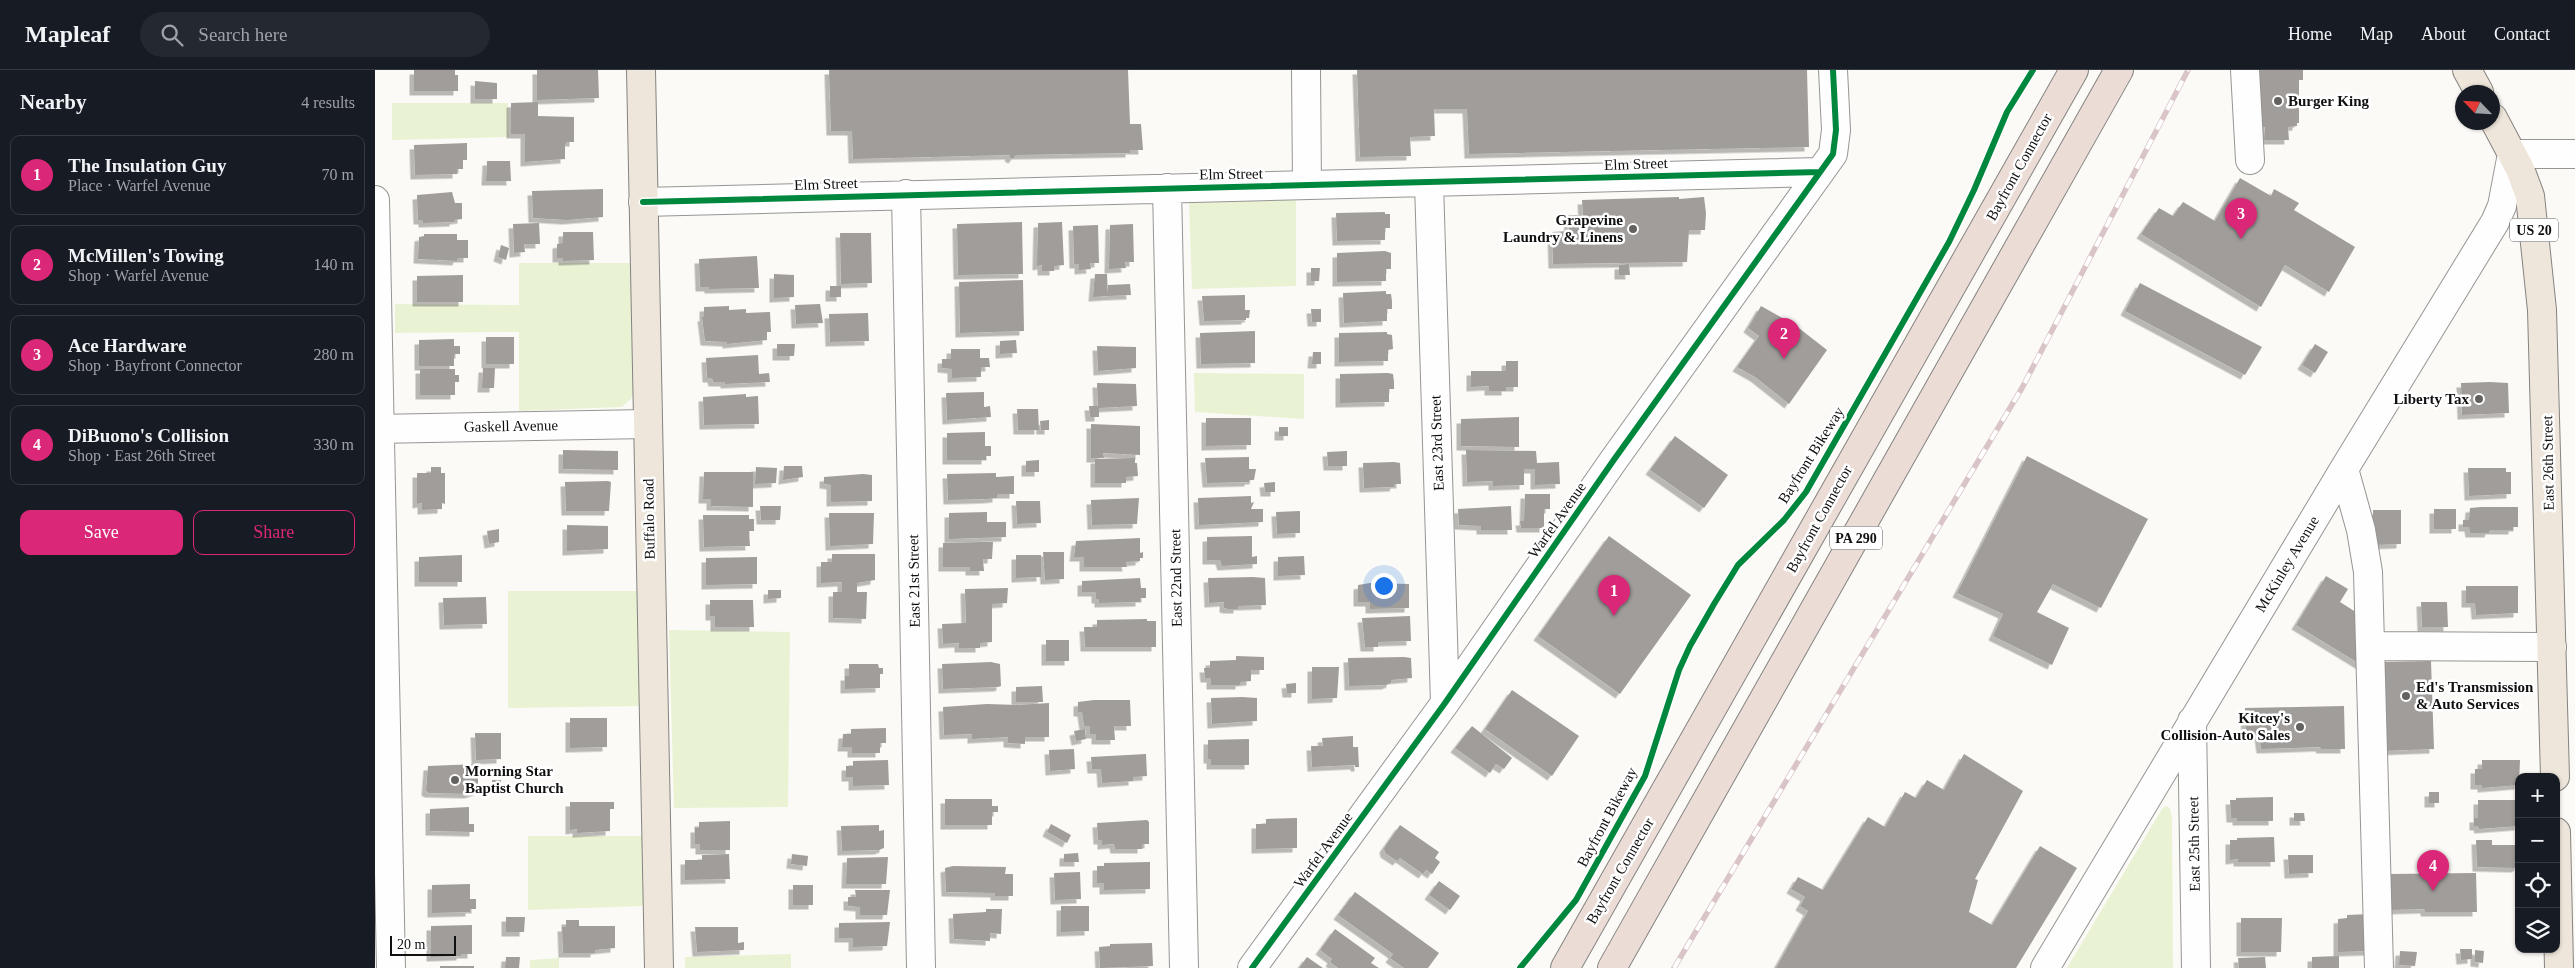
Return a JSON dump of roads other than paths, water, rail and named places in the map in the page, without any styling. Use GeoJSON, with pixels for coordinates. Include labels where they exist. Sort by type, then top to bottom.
{"type":"FeatureCollection","features":[{"type":"Feature","properties":{"kind":"highway","name":"PA 290"},"geometry":{"type":"LineString","coordinates":[[1612,968],[2119,70]]}},
{"type":"Feature","properties":{"kind":"highway"},"geometry":{"type":"LineString","coordinates":[[2066,74],[2099,107]]}},
{"type":"Feature","properties":{"kind":"highway","name":"Bayfront Connector"},"geometry":{"type":"LineString","coordinates":[[1565,968],[2066,74]]}},
{"type":"Feature","properties":{"kind":"main road","name":"Buffalo Road"},"geometry":{"type":"LineString","coordinates":[[641,70],[659,968]]}},
{"type":"Feature","properties":{"kind":"main road"},"geometry":{"type":"LineString","coordinates":[[2467,70],[2475,85]]}},
{"type":"Feature","properties":{"kind":"main road","name":"US 20"},"geometry":{"type":"LineString","coordinates":[[2499,130],[2512,154]]}},
{"type":"Feature","properties":{"kind":"main road","name":"East 26th Street"},"geometry":{"type":"LineString","coordinates":[[2512,154],[2526,182],[2530,196],[2542,310],[2555,773]]}},
{"type":"Feature","properties":{"kind":"main road"},"geometry":{"type":"LineString","coordinates":[[2557,863],[2559,968]]}},
{"type":"Feature","properties":{"kind":"street"},"geometry":{"type":"LineString","coordinates":[[1305,70],[1307,185]]}},
{"type":"Feature","properties":{"kind":"street","name":"Warfel Avenue"},"geometry":{"type":"LineString","coordinates":[[1252,968],[1445,703],[1630,438],[1833,154],[1835,144],[1833,70]]}},
{"type":"Feature","properties":{"kind":"street"},"geometry":{"type":"LineString","coordinates":[[2245,70],[2250,160]]}},
{"type":"Feature","properties":{"kind":"street"},"geometry":{"type":"LineString","coordinates":[[2512,154],[2575,154]]}},
{"type":"Feature","properties":{"kind":"street","name":"McKinley Avenue"},"geometry":{"type":"LineString","coordinates":[[2045,968],[2192,721],[2499,215],[2512,154]]}},
{"type":"Feature","properties":{"kind":"street","name":"Elm Street"},"geometry":{"type":"LineString","coordinates":[[643,202],[1820,172]]}},
{"type":"Feature","properties":{"kind":"street","name":"East 23rd Street"},"geometry":{"type":"LineString","coordinates":[[1429,182],[1445,703]]}},
{"type":"Feature","properties":{"kind":"street","name":"East 22nd Street"},"geometry":{"type":"LineString","coordinates":[[1167,188],[1184,968]]}},
{"type":"Feature","properties":{"kind":"street","name":"East 21st Street"},"geometry":{"type":"LineString","coordinates":[[906,194],[921,968]]}},
{"type":"Feature","properties":{"kind":"street"},"geometry":{"type":"LineString","coordinates":[[375,200],[377,429],[391,968]]}},
{"type":"Feature","properties":{"kind":"street","name":"Gaskell Avenue"},"geometry":{"type":"LineString","coordinates":[[377,429],[647,424]]}},
{"type":"Feature","properties":{"kind":"street"},"geometry":{"type":"LineString","coordinates":[[2344,469],[2361,530],[2368,572],[2379,968]]}},
{"type":"Feature","properties":{"kind":"street"},"geometry":{"type":"LineString","coordinates":[[2380,646],[2552,647]]}},
{"type":"Feature","properties":{"kind":"street","name":"East 25th Street"},"geometry":{"type":"LineString","coordinates":[[2192,721],[2196,968]]}},
{"type":"Feature","properties":{"kind":"railway"},"geometry":{"type":"LineString","coordinates":[[1674,968],[2022,388],[2188,70]]}},
{"type":"Feature","properties":{"kind":"place","name":"Burger King"},"geometry":{"type":"Point","coordinates":[2278,101]}},
{"type":"Feature","properties":{"kind":"place","name":"Grapevine Laundry & Linens"},"geometry":{"type":"Point","coordinates":[1633,229]}},
{"type":"Feature","properties":{"kind":"place","name":"Ace Hardware"},"geometry":{"type":"Point","coordinates":[2241,239]}},
{"type":"Feature","properties":{"kind":"place","name":"McMillen's Towing"},"geometry":{"type":"Point","coordinates":[1784,359]}},
{"type":"Feature","properties":{"kind":"place","name":"Liberty Tax"},"geometry":{"type":"Point","coordinates":[2479,399]}},
{"type":"Feature","properties":{"kind":"place","name":"The Insulation Guy"},"geometry":{"type":"Point","coordinates":[1614,616]}},
{"type":"Feature","properties":{"kind":"place","name":"Ed's Transmission & Auto Services"},"geometry":{"type":"Point","coordinates":[2406,696]}},
{"type":"Feature","properties":{"kind":"place","name":"Kitcey's Collision-Auto Sales"},"geometry":{"type":"Point","coordinates":[2300,727]}},
{"type":"Feature","properties":{"kind":"place","name":"Morning Star Baptist Church"},"geometry":{"type":"Point","coordinates":[455,780]}},
{"type":"Feature","properties":{"kind":"place","name":"DiBuono's Collision"},"geometry":{"type":"Point","coordinates":[2433,891]}}]}
